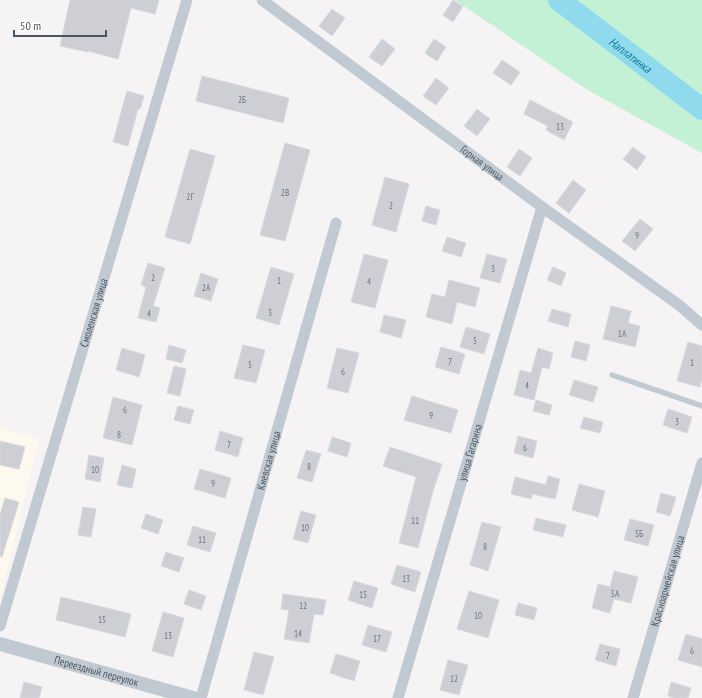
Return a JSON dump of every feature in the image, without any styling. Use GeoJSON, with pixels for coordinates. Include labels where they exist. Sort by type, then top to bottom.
{"type":"FeatureCollection","features":[{"type":"Feature","properties":{"kind":"street","name":"Смоленская улица"},"geometry":{"type":"LineString","coordinates":[[0,626],[187,0]]}},
{"type":"Feature","properties":{"kind":"street","name":"Горная улица"},"geometry":{"type":"LineString","coordinates":[[262,0],[542,207],[679,305],[702,326]]}},
{"type":"Feature","properties":{"kind":"street","name":"улица Гагарина"},"geometry":{"type":"LineString","coordinates":[[398,698],[542,207]]}},
{"type":"Feature","properties":{"kind":"street","name":"Киевская улица"},"geometry":{"type":"LineString","coordinates":[[201,698],[336,223]]}},
{"type":"Feature","properties":{"kind":"street","name":"Красноармейская улица"},"geometry":{"type":"LineString","coordinates":[[633,698],[702,463]]}},
{"type":"Feature","properties":{"kind":"street","name":"Переездный переулок"},"geometry":{"type":"LineString","coordinates":[[0,644],[193,698]]}},
{"type":"Feature","properties":{"kind":"lane"},"geometry":{"type":"LineString","coordinates":[[612,376],[702,406]]}},
{"type":"Feature","properties":{"kind":"shaded area"},"geometry":{"type":"Polygon","coordinates":[[[0,428],[39,438],[0,600],[0,428]]]}},
{"type":"Feature","properties":{"kind":"green space"},"geometry":{"type":"Polygon","coordinates":[[[455,0],[702,0],[702,153],[586,89],[455,0]]]}},
{"type":"Feature","properties":{"kind":"building"},"geometry":{"type":"Polygon","coordinates":[[[70,0],[159,0],[155,14],[131,8],[118,59],[88,51],[60,46],[70,0]]]}},
{"type":"Feature","properties":{"kind":"building"},"geometry":{"type":"Polygon","coordinates":[[[453,0],[463,6],[453,22],[443,15],[453,0]]]}},
{"type":"Feature","properties":{"kind":"building"},"geometry":{"type":"Polygon","coordinates":[[[332,9],[345,18],[332,36],[319,26],[332,9]]]}},
{"type":"Feature","properties":{"kind":"building"},"geometry":{"type":"Polygon","coordinates":[[[382,39],[395,49],[382,66],[369,57],[382,39]]]}},
{"type":"Feature","properties":{"kind":"building"},"geometry":{"type":"Polygon","coordinates":[[[434,39],[446,47],[437,61],[425,53],[434,39]]]}},
{"type":"Feature","properties":{"kind":"building"},"geometry":{"type":"Polygon","coordinates":[[[502,60],[520,72],[511,85],[493,73],[502,60]]]}},
{"type":"Feature","properties":{"kind":"building"},"geometry":{"type":"Polygon","coordinates":[[[202,76],[289,98],[283,123],[196,101],[202,76]]]}},
{"type":"Feature","properties":{"kind":"building"},"geometry":{"type":"Polygon","coordinates":[[[436,78],[449,88],[436,105],[423,96],[436,78]]]}},
{"type":"Feature","properties":{"kind":"building"},"geometry":{"type":"Polygon","coordinates":[[[127,91],[144,96],[140,109],[138,109],[128,146],[113,142],[127,91]]]}},
{"type":"Feature","properties":{"kind":"building"},"geometry":{"type":"Polygon","coordinates":[[[530,100],[573,122],[564,140],[546,130],[548,126],[524,114],[530,100]]]}},
{"type":"Feature","properties":{"kind":"building"},"geometry":{"type":"Polygon","coordinates":[[[477,109],[490,119],[477,136],[464,126],[477,109]]]}},
{"type":"Feature","properties":{"kind":"building"},"geometry":{"type":"Polygon","coordinates":[[[285,143],[310,150],[285,241],[260,235],[285,143]]]}},
{"type":"Feature","properties":{"kind":"building"},"geometry":{"type":"Polygon","coordinates":[[[633,147],[646,157],[637,170],[623,159],[633,147]]]}},
{"type":"Feature","properties":{"kind":"building"},"geometry":{"type":"Polygon","coordinates":[[[190,149],[215,156],[190,244],[165,237],[190,149]]]}},
{"type":"Feature","properties":{"kind":"building"},"geometry":{"type":"Polygon","coordinates":[[[519,149],[532,158],[520,176],[507,167],[519,149]]]}},
{"type":"Feature","properties":{"kind":"building"},"geometry":{"type":"Polygon","coordinates":[[[385,177],[409,184],[396,232],[372,225],[385,177]]]}},
{"type":"Feature","properties":{"kind":"building"},"geometry":{"type":"Polygon","coordinates":[[[573,180],[586,190],[569,213],[556,203],[573,180]]]}},
{"type":"Feature","properties":{"kind":"building"},"geometry":{"type":"Polygon","coordinates":[[[426,206],[440,210],[436,225],[422,221],[426,206]]]}},
{"type":"Feature","properties":{"kind":"building"},"geometry":{"type":"Polygon","coordinates":[[[640,219],[653,229],[635,251],[622,241],[640,219]]]}},
{"type":"Feature","properties":{"kind":"building"},"geometry":{"type":"Polygon","coordinates":[[[447,237],[466,243],[461,257],[442,251],[447,237]]]}},
{"type":"Feature","properties":{"kind":"building"},"geometry":{"type":"Polygon","coordinates":[[[364,254],[388,260],[375,308],[351,302],[364,254]]]}},
{"type":"Feature","properties":{"kind":"building"},"geometry":{"type":"Polygon","coordinates":[[[487,254],[507,259],[500,283],[480,278],[487,254]]]}},
{"type":"Feature","properties":{"kind":"building"},"geometry":{"type":"Polygon","coordinates":[[[148,263],[165,268],[153,306],[160,308],[156,322],[138,318],[146,287],[141,285],[148,263]]]}},
{"type":"Feature","properties":{"kind":"building"},"geometry":{"type":"Polygon","coordinates":[[[271,267],[294,274],[279,325],[256,318],[271,267]]]}},
{"type":"Feature","properties":{"kind":"building"},"geometry":{"type":"Polygon","coordinates":[[[553,267],[566,273],[561,286],[547,280],[553,267]]]}},
{"type":"Feature","properties":{"kind":"building"},"geometry":{"type":"Polygon","coordinates":[[[201,273],[218,279],[211,301],[194,296],[201,273]]]}},
{"type":"Feature","properties":{"kind":"building"},"geometry":{"type":"Polygon","coordinates":[[[449,280],[480,288],[475,307],[457,302],[452,324],[426,317],[432,294],[445,297],[449,280]]]}},
{"type":"Feature","properties":{"kind":"building"},"geometry":{"type":"Polygon","coordinates":[[[611,306],[631,311],[628,323],[640,326],[635,347],[603,339],[611,306]]]}},
{"type":"Feature","properties":{"kind":"building"},"geometry":{"type":"Polygon","coordinates":[[[552,309],[571,314],[568,327],[548,321],[552,309]]]}},
{"type":"Feature","properties":{"kind":"building"},"geometry":{"type":"Polygon","coordinates":[[[384,315],[406,320],[401,338],[380,332],[384,315]]]}},
{"type":"Feature","properties":{"kind":"building"},"geometry":{"type":"Polygon","coordinates":[[[466,327],[490,334],[484,354],[460,347],[466,327]]]}},
{"type":"Feature","properties":{"kind":"building"},"geometry":{"type":"Polygon","coordinates":[[[575,341],[590,345],[586,361],[571,357],[575,341]]]}},
{"type":"Feature","properties":{"kind":"building"},"geometry":{"type":"Polygon","coordinates":[[[688,342],[702,346],[702,379],[700,387],[677,381],[688,342]]]}},
{"type":"Feature","properties":{"kind":"building"},"geometry":{"type":"Polygon","coordinates":[[[169,345],[186,350],[182,363],[166,359],[169,345]]]}},
{"type":"Feature","properties":{"kind":"building"},"geometry":{"type":"Polygon","coordinates":[[[243,345],[265,350],[256,383],[234,378],[243,345]]]}},
{"type":"Feature","properties":{"kind":"building"},"geometry":{"type":"Polygon","coordinates":[[[441,347],[465,354],[459,374],[435,367],[441,347]]]}},
{"type":"Feature","properties":{"kind":"building"},"geometry":{"type":"Polygon","coordinates":[[[122,348],[145,355],[139,377],[116,370],[122,348]]]}},
{"type":"Feature","properties":{"kind":"building"},"geometry":{"type":"Polygon","coordinates":[[[337,348],[359,353],[348,393],[327,388],[337,348]]]}},
{"type":"Feature","properties":{"kind":"building"},"geometry":{"type":"Polygon","coordinates":[[[538,348],[553,353],[549,369],[542,367],[534,400],[514,395],[520,370],[531,373],[538,348]]]}},
{"type":"Feature","properties":{"kind":"building"},"geometry":{"type":"Polygon","coordinates":[[[174,366],[186,369],[180,396],[167,393],[174,366]]]}},
{"type":"Feature","properties":{"kind":"building"},"geometry":{"type":"Polygon","coordinates":[[[574,380],[598,387],[593,402],[569,395],[574,380]]]}},
{"type":"Feature","properties":{"kind":"building"},"geometry":{"type":"Polygon","coordinates":[[[412,396],[458,410],[451,433],[404,420],[412,396]]]}},
{"type":"Feature","properties":{"kind":"building"},"geometry":{"type":"Polygon","coordinates":[[[113,397],[142,405],[132,445],[103,438],[113,397]]]}},
{"type":"Feature","properties":{"kind":"building"},"geometry":{"type":"Polygon","coordinates":[[[536,400],[552,405],[549,415],[533,411],[536,400]]]}},
{"type":"Feature","properties":{"kind":"building"},"geometry":{"type":"Polygon","coordinates":[[[178,406],[194,410],[190,424],[174,420],[178,406]]]}},
{"type":"Feature","properties":{"kind":"building"},"geometry":{"type":"Polygon","coordinates":[[[668,409],[692,417],[687,433],[663,425],[668,409]]]}},
{"type":"Feature","properties":{"kind":"building"},"geometry":{"type":"Polygon","coordinates":[[[584,417],[603,422],[600,433],[580,428],[584,417]]]}},
{"type":"Feature","properties":{"kind":"building"},"geometry":{"type":"Polygon","coordinates":[[[220,431],[243,438],[238,457],[215,450],[220,431]]]}},
{"type":"Feature","properties":{"kind":"building"},"geometry":{"type":"Polygon","coordinates":[[[518,436],[537,441],[533,458],[514,453],[518,436]]]}},
{"type":"Feature","properties":{"kind":"building"},"geometry":{"type":"Polygon","coordinates":[[[332,437],[351,443],[347,457],[328,451],[332,437]]]}},
{"type":"Feature","properties":{"kind":"building"},"geometry":{"type":"Polygon","coordinates":[[[0,441],[25,447],[19,469],[0,465],[0,441]]]}},
{"type":"Feature","properties":{"kind":"building"},"geometry":{"type":"Polygon","coordinates":[[[390,447],[442,464],[433,491],[418,548],[399,543],[416,477],[383,466],[390,447]]]}},
{"type":"Feature","properties":{"kind":"building"},"geometry":{"type":"Polygon","coordinates":[[[306,450],[321,454],[312,482],[297,478],[306,450]]]}},
{"type":"Feature","properties":{"kind":"building"},"geometry":{"type":"Polygon","coordinates":[[[89,455],[104,458],[100,482],[85,479],[89,455]]]}},
{"type":"Feature","properties":{"kind":"building"},"geometry":{"type":"Polygon","coordinates":[[[122,465],[136,469],[132,488],[117,485],[122,465]]]}},
{"type":"Feature","properties":{"kind":"building"},"geometry":{"type":"Polygon","coordinates":[[[200,469],[231,478],[225,498],[194,489],[200,469]]]}},
{"type":"Feature","properties":{"kind":"building"},"geometry":{"type":"Polygon","coordinates":[[[548,476],[560,479],[555,499],[532,494],[531,499],[511,494],[515,477],[546,485],[548,476]]]}},
{"type":"Feature","properties":{"kind":"building"},"geometry":{"type":"Polygon","coordinates":[[[579,484],[605,491],[598,517],[572,510],[579,484]]]}},
{"type":"Feature","properties":{"kind":"building"},"geometry":{"type":"Polygon","coordinates":[[[661,493],[676,497],[670,516],[656,512],[661,493]]]}},
{"type":"Feature","properties":{"kind":"building"},"geometry":{"type":"Polygon","coordinates":[[[5,498],[19,502],[2,557],[0,556],[0,515],[5,498]]]}},
{"type":"Feature","properties":{"kind":"building"},"geometry":{"type":"Polygon","coordinates":[[[83,507],[96,509],[91,537],[78,535],[83,507]]]}},
{"type":"Feature","properties":{"kind":"building"},"geometry":{"type":"Polygon","coordinates":[[[301,511],[316,515],[308,543],[293,539],[301,511]]]}},
{"type":"Feature","properties":{"kind":"building"},"geometry":{"type":"Polygon","coordinates":[[[146,514],[163,520],[158,534],[141,528],[146,514]]]}},
{"type":"Feature","properties":{"kind":"building"},"geometry":{"type":"Polygon","coordinates":[[[536,518],[566,525],[563,537],[533,530],[536,518]]]}},
{"type":"Feature","properties":{"kind":"building"},"geometry":{"type":"Polygon","coordinates":[[[630,519],[654,525],[648,546],[624,540],[630,519]]]}},
{"type":"Feature","properties":{"kind":"building"},"geometry":{"type":"Polygon","coordinates":[[[482,522],[501,527],[488,571],[470,565],[482,522]]]}},
{"type":"Feature","properties":{"kind":"building"},"geometry":{"type":"Polygon","coordinates":[[[193,526],[216,533],[210,552],[187,545],[193,526]]]}},
{"type":"Feature","properties":{"kind":"building"},"geometry":{"type":"Polygon","coordinates":[[[166,552],[184,558],[179,572],[161,566],[166,552]]]}},
{"type":"Feature","properties":{"kind":"building"},"geometry":{"type":"Polygon","coordinates":[[[397,565],[421,572],[415,592],[391,584],[397,565]]]}},
{"type":"Feature","properties":{"kind":"building"},"geometry":{"type":"Polygon","coordinates":[[[614,571],[638,577],[631,603],[614,599],[610,613],[592,608],[598,584],[610,587],[614,571]]]}},
{"type":"Feature","properties":{"kind":"building"},"geometry":{"type":"Polygon","coordinates":[[[354,581],[378,588],[372,608],[348,600],[354,581]]]}},
{"type":"Feature","properties":{"kind":"building"},"geometry":{"type":"Polygon","coordinates":[[[189,590],[206,596],[201,610],[184,604],[189,590]]]}},
{"type":"Feature","properties":{"kind":"building"},"geometry":{"type":"Polygon","coordinates":[[[469,591],[499,600],[488,638],[457,629],[469,591]]]}},
{"type":"Feature","properties":{"kind":"building"},"geometry":{"type":"Polygon","coordinates":[[[283,594],[326,600],[323,615],[314,614],[309,643],[284,639],[289,610],[281,609],[283,594]]]}},
{"type":"Feature","properties":{"kind":"building"},"geometry":{"type":"Polygon","coordinates":[[[61,597],[131,614],[125,637],[56,620],[61,597]]]}},
{"type":"Feature","properties":{"kind":"building"},"geometry":{"type":"Polygon","coordinates":[[[518,603],[537,608],[534,620],[515,615],[518,603]]]}},
{"type":"Feature","properties":{"kind":"building"},"geometry":{"type":"Polygon","coordinates":[[[163,612],[184,618],[173,657],[152,651],[163,612]]]}},
{"type":"Feature","properties":{"kind":"building"},"geometry":{"type":"Polygon","coordinates":[[[368,625],[392,632],[386,652],[362,645],[368,625]]]}},
{"type":"Feature","properties":{"kind":"building"},"geometry":{"type":"Polygon","coordinates":[[[686,634],[702,639],[702,667],[678,660],[686,634]]]}},
{"type":"Feature","properties":{"kind":"building"},"geometry":{"type":"Polygon","coordinates":[[[600,644],[620,649],[616,666],[595,660],[600,644]]]}},
{"type":"Feature","properties":{"kind":"building"},"geometry":{"type":"Polygon","coordinates":[[[254,652],[274,657],[263,695],[244,690],[254,652]]]}},
{"type":"Feature","properties":{"kind":"building"},"geometry":{"type":"Polygon","coordinates":[[[336,654],[360,661],[354,681],[330,673],[336,654]]]}},
{"type":"Feature","properties":{"kind":"building"},"geometry":{"type":"Polygon","coordinates":[[[448,660],[468,665],[459,695],[440,690],[448,660]]]}},
{"type":"Feature","properties":{"kind":"building"},"geometry":{"type":"Polygon","coordinates":[[[24,682],[42,687],[39,698],[20,698],[24,682]]]}},
{"type":"Feature","properties":{"kind":"building"},"geometry":{"type":"Polygon","coordinates":[[[671,682],[691,688],[688,698],[674,698],[668,696],[671,682]]]}},
{"type":"Feature","properties":{"kind":"waterway","name":"Наплатинка"},"geometry":{"type":"LineString","coordinates":[[559,0],[702,109]]}}]}
